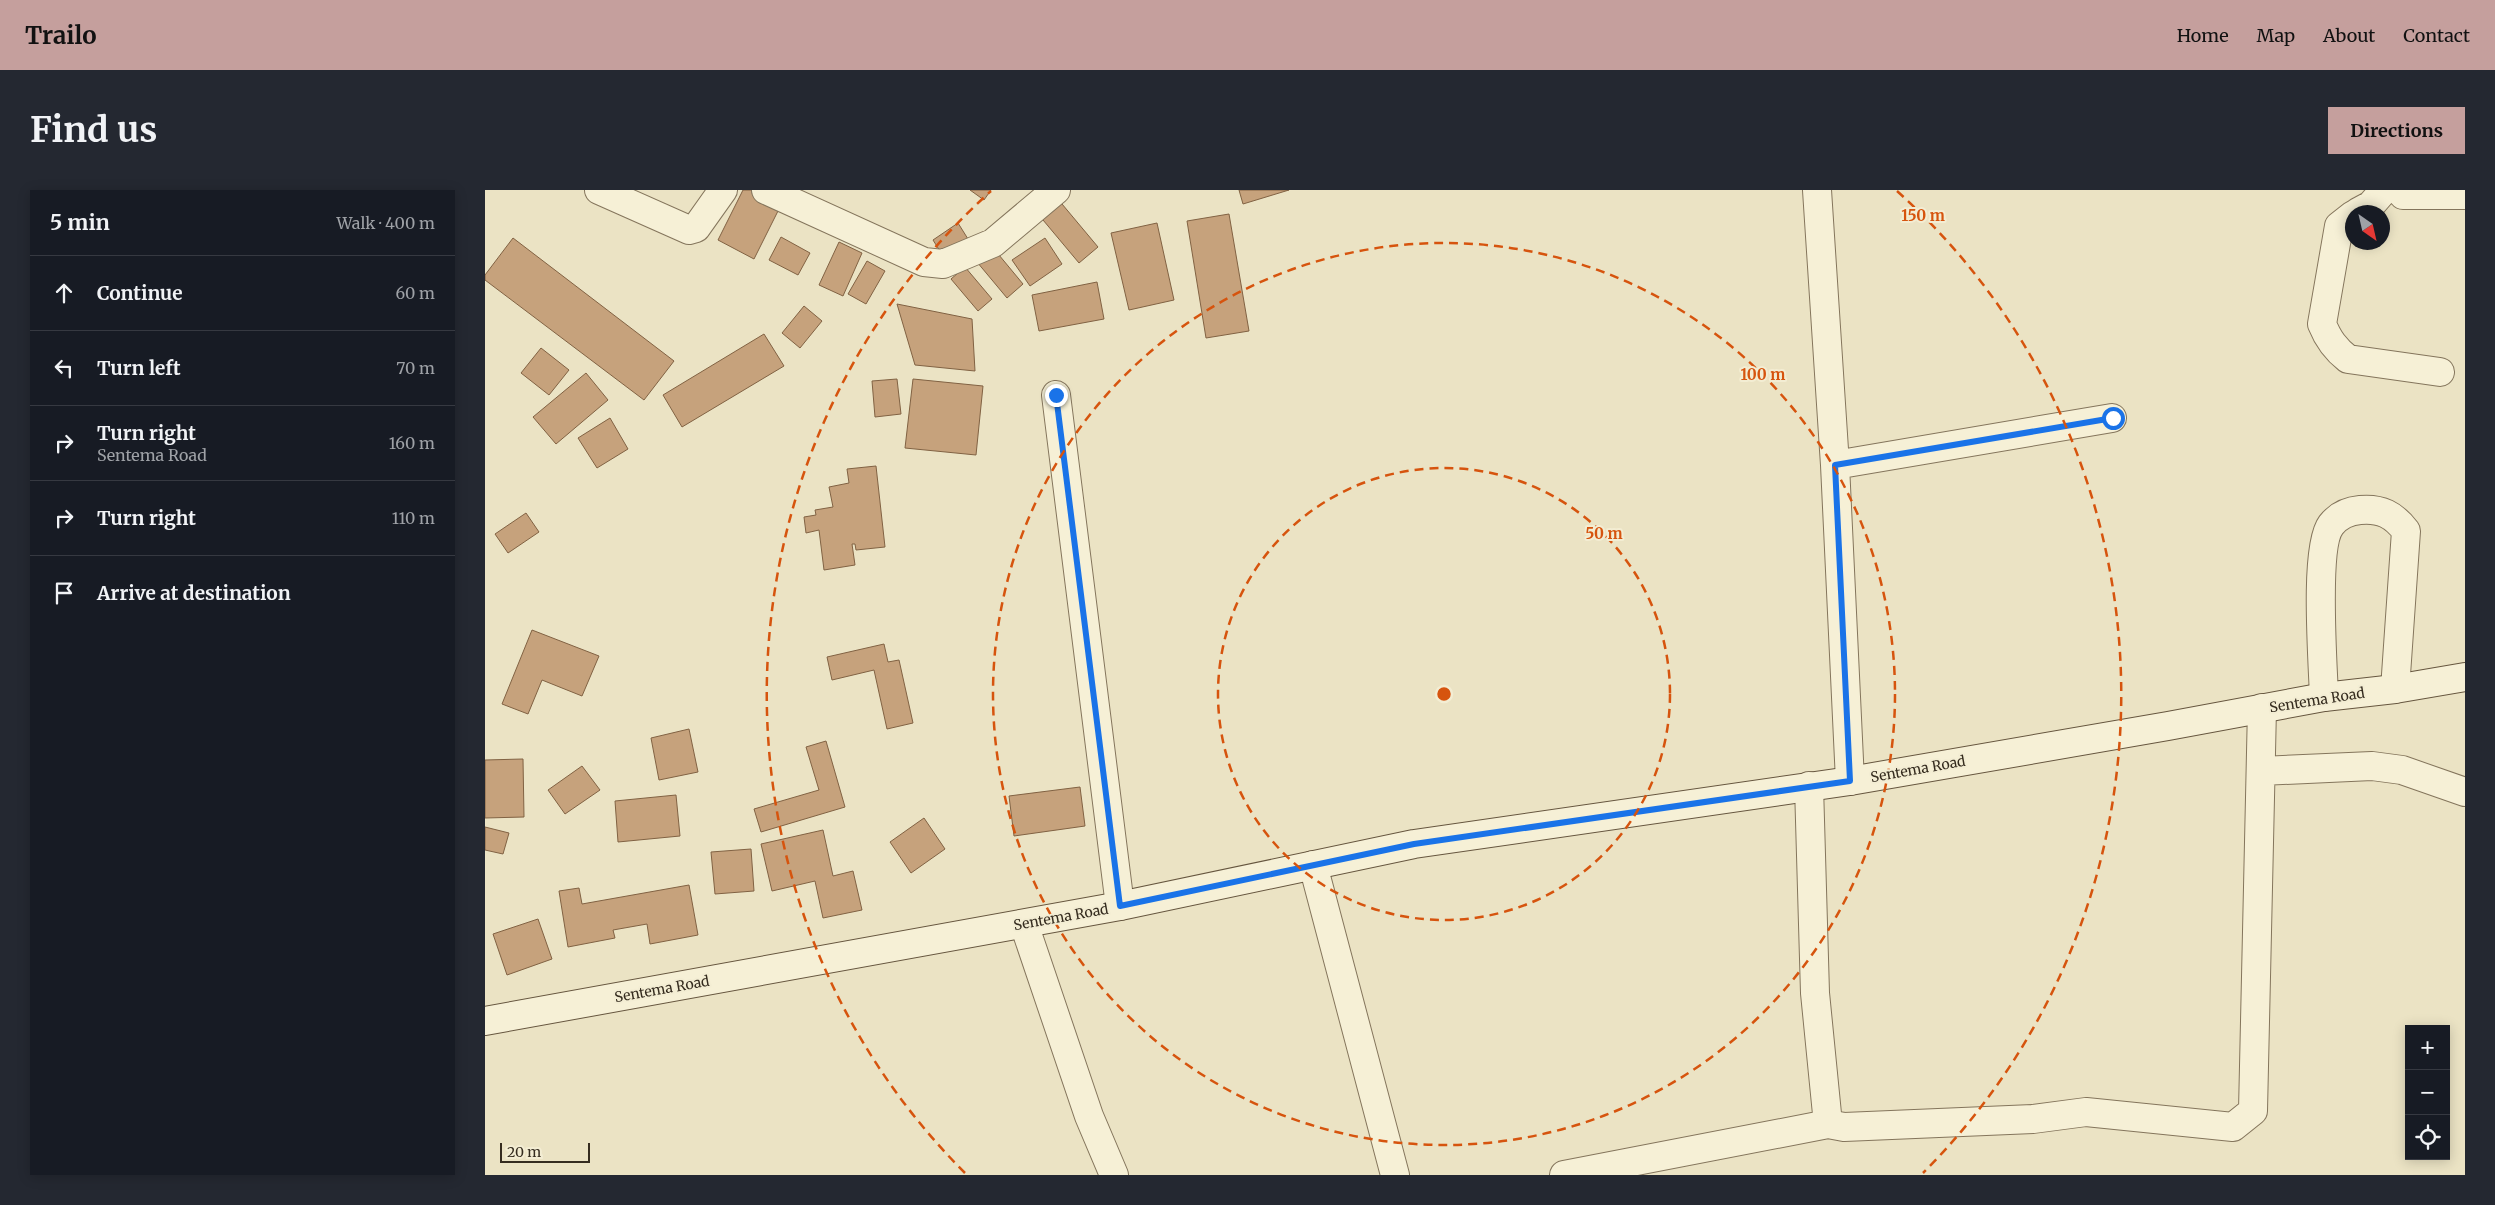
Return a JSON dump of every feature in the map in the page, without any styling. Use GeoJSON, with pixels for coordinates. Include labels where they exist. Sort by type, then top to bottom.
{"type":"FeatureCollection","features":[{"type":"Feature","properties":{"kind":"street"},"geometry":{"type":"LineString","coordinates":[[599,190],[689,230],[696,228],[723,190]]}},
{"type":"Feature","properties":{"kind":"street"},"geometry":{"type":"LineString","coordinates":[[766,190],[924,262],[943,264],[955,257],[967,255],[993,243],[1056,190]]}},
{"type":"Feature","properties":{"kind":"street"},"geometry":{"type":"LineString","coordinates":[[1817,190],[1835,465],[1850,781]]}},
{"type":"Feature","properties":{"kind":"street"},"geometry":{"type":"LineString","coordinates":[[2372,205],[2384,190]]}},
{"type":"Feature","properties":{"kind":"street"},"geometry":{"type":"LineString","coordinates":[[2399,190],[2403,194],[2465,195]]}},
{"type":"Feature","properties":{"kind":"street"},"geometry":{"type":"LineString","coordinates":[[2345,221],[2339,226],[2335,241],[2322,324],[2327,337],[2337,351],[2348,358],[2440,372]]}},
{"type":"Feature","properties":{"kind":"street"},"geometry":{"type":"LineString","coordinates":[[1056,395],[1120,906]]}},
{"type":"Feature","properties":{"kind":"street"},"geometry":{"type":"LineString","coordinates":[[1835,465],[2113,418]]}},
{"type":"Feature","properties":{"kind":"street"},"geometry":{"type":"LineString","coordinates":[[2324,697],[2321,555],[2330,526],[2349,510],[2373,509],[2396,517],[2406,531],[2395,689]]}},
{"type":"Feature","properties":{"kind":"street","name":"Sentema Road"},"geometry":{"type":"LineString","coordinates":[[485,1021],[1120,906],[1414,844],[1850,781],[2324,697],[2395,689],[2465,677]]}},
{"type":"Feature","properties":{"kind":"street"},"geometry":{"type":"LineString","coordinates":[[1564,1175],[1828,1124],[1845,1127],[2023,1120],[2086,1112],[2233,1128],[2253,1111],[2262,708]]}},
{"type":"Feature","properties":{"kind":"street"},"geometry":{"type":"LineString","coordinates":[[2261,771],[2372,766],[2402,770],[2465,792]]}},
{"type":"Feature","properties":{"kind":"street"},"geometry":{"type":"LineString","coordinates":[[1809,786],[1815,993],[1828,1124]]}},
{"type":"Feature","properties":{"kind":"street"},"geometry":{"type":"LineString","coordinates":[[1313,865],[1395,1175]]}},
{"type":"Feature","properties":{"kind":"street"},"geometry":{"type":"LineString","coordinates":[[1024,924],[1089,1116],[1114,1175]]}},
{"type":"Feature","properties":{"kind":"building"},"geometry":{"type":"Polygon","coordinates":[[[743,190],[751,190],[781,205],[754,259],[718,240],[743,190]]]}},
{"type":"Feature","properties":{"kind":"building"},"geometry":{"type":"Polygon","coordinates":[[[970,190],[991,190],[984,200],[970,190]]]}},
{"type":"Feature","properties":{"kind":"building"},"geometry":{"type":"Polygon","coordinates":[[[1239,190],[1289,190],[1243,204],[1239,190]]]}},
{"type":"Feature","properties":{"kind":"building"},"geometry":{"type":"Polygon","coordinates":[[[1057,198],[1098,247],[1079,263],[1038,214],[1057,198]]]}},
{"type":"Feature","properties":{"kind":"building"},"geometry":{"type":"Polygon","coordinates":[[[1229,214],[1249,331],[1206,338],[1187,221],[1229,214]]]}},
{"type":"Feature","properties":{"kind":"building"},"geometry":{"type":"Polygon","coordinates":[[[958,223],[968,239],[943,256],[933,240],[958,223]]]}},
{"type":"Feature","properties":{"kind":"building"},"geometry":{"type":"Polygon","coordinates":[[[1157,223],[1174,300],[1129,310],[1111,233],[1157,223]]]}},
{"type":"Feature","properties":{"kind":"building"},"geometry":{"type":"Polygon","coordinates":[[[781,237],[810,253],[798,275],[769,260],[781,237]]]}},
{"type":"Feature","properties":{"kind":"building"},"geometry":{"type":"Polygon","coordinates":[[[513,238],[674,361],[644,400],[485,280],[485,275],[513,238]]]}},
{"type":"Feature","properties":{"kind":"building"},"geometry":{"type":"Polygon","coordinates":[[[1045,238],[1062,264],[1030,286],[1012,260],[1045,238]]]}},
{"type":"Feature","properties":{"kind":"building"},"geometry":{"type":"Polygon","coordinates":[[[839,242],[862,253],[843,296],[819,285],[839,242]]]}},
{"type":"Feature","properties":{"kind":"building"},"geometry":{"type":"Polygon","coordinates":[[[994,249],[1023,284],[1007,298],[977,262],[994,249]]]}},
{"type":"Feature","properties":{"kind":"building"},"geometry":{"type":"Polygon","coordinates":[[[867,261],[885,271],[866,304],[848,294],[867,261]]]}},
{"type":"Feature","properties":{"kind":"building"},"geometry":{"type":"Polygon","coordinates":[[[965,267],[992,299],[978,311],[951,279],[965,267]]]}},
{"type":"Feature","properties":{"kind":"building"},"geometry":{"type":"Polygon","coordinates":[[[1097,282],[1104,319],[1039,331],[1032,295],[1097,282]]]}},
{"type":"Feature","properties":{"kind":"building"},"geometry":{"type":"Polygon","coordinates":[[[897,304],[972,319],[975,371],[915,365],[897,304]]]}},
{"type":"Feature","properties":{"kind":"building"},"geometry":{"type":"Polygon","coordinates":[[[804,306],[822,321],[800,348],[782,333],[804,306]]]}},
{"type":"Feature","properties":{"kind":"building"},"geometry":{"type":"Polygon","coordinates":[[[764,334],[784,366],[682,427],[663,395],[764,334]]]}},
{"type":"Feature","properties":{"kind":"building"},"geometry":{"type":"Polygon","coordinates":[[[541,348],[569,370],[549,395],[521,373],[541,348]]]}},
{"type":"Feature","properties":{"kind":"building"},"geometry":{"type":"Polygon","coordinates":[[[586,373],[608,400],[556,444],[533,417],[586,373]]]}},
{"type":"Feature","properties":{"kind":"building"},"geometry":{"type":"Polygon","coordinates":[[[897,379],[901,414],[875,417],[872,381],[897,379]]]}},
{"type":"Feature","properties":{"kind":"building"},"geometry":{"type":"Polygon","coordinates":[[[913,379],[983,386],[976,455],[905,448],[913,379]]]}},
{"type":"Feature","properties":{"kind":"building"},"geometry":{"type":"Polygon","coordinates":[[[610,418],[628,449],[597,468],[578,438],[610,418]]]}},
{"type":"Feature","properties":{"kind":"building"},"geometry":{"type":"Polygon","coordinates":[[[876,466],[885,547],[856,550],[855,544],[852,544],[855,565],[824,570],[819,530],[806,533],[804,517],[816,515],[815,510],[833,507],[829,487],[849,483],[847,469],[876,466]]]}},
{"type":"Feature","properties":{"kind":"building"},"geometry":{"type":"Polygon","coordinates":[[[526,513],[539,532],[508,553],[495,534],[526,513]]]}},
{"type":"Feature","properties":{"kind":"building"},"geometry":{"type":"Polygon","coordinates":[[[532,630],[599,656],[582,696],[542,680],[528,714],[502,704],[532,630]]]}},
{"type":"Feature","properties":{"kind":"building"},"geometry":{"type":"Polygon","coordinates":[[[884,644],[888,662],[899,660],[913,723],[887,729],[874,670],[832,680],[827,657],[884,644]]]}},
{"type":"Feature","properties":{"kind":"building"},"geometry":{"type":"Polygon","coordinates":[[[689,729],[698,772],[659,780],[651,738],[689,729]]]}},
{"type":"Feature","properties":{"kind":"building"},"geometry":{"type":"Polygon","coordinates":[[[826,741],[845,807],[761,832],[754,809],[819,790],[806,747],[826,741]]]}},
{"type":"Feature","properties":{"kind":"building"},"geometry":{"type":"Polygon","coordinates":[[[523,759],[524,817],[485,818],[485,760],[523,759]]]}},
{"type":"Feature","properties":{"kind":"building"},"geometry":{"type":"Polygon","coordinates":[[[582,766],[600,790],[565,814],[548,790],[582,766]]]}},
{"type":"Feature","properties":{"kind":"building"},"geometry":{"type":"Polygon","coordinates":[[[1080,787],[1085,826],[1014,836],[1009,796],[1080,787]]]}},
{"type":"Feature","properties":{"kind":"building"},"geometry":{"type":"Polygon","coordinates":[[[676,795],[680,836],[618,842],[615,801],[676,795]]]}},
{"type":"Feature","properties":{"kind":"building"},"geometry":{"type":"Polygon","coordinates":[[[924,818],[945,849],[911,873],[890,842],[924,818]]]}},
{"type":"Feature","properties":{"kind":"building"},"geometry":{"type":"Polygon","coordinates":[[[485,827],[509,833],[503,854],[485,850],[485,827]]]}},
{"type":"Feature","properties":{"kind":"building"},"geometry":{"type":"Polygon","coordinates":[[[823,830],[833,876],[853,871],[862,910],[823,918],[815,881],[772,891],[761,844],[823,830]]]}},
{"type":"Feature","properties":{"kind":"building"},"geometry":{"type":"Polygon","coordinates":[[[751,849],[754,891],[715,894],[711,852],[751,849]]]}},
{"type":"Feature","properties":{"kind":"building"},"geometry":{"type":"Polygon","coordinates":[[[689,885],[698,935],[650,944],[647,924],[613,930],[615,938],[568,947],[559,891],[579,888],[582,904],[689,885]]]}},
{"type":"Feature","properties":{"kind":"building"},"geometry":{"type":"Polygon","coordinates":[[[538,919],[552,959],[507,975],[493,934],[538,919]]]}},
{"type":"Feature","properties":{"kind":"route"},"geometry":{"type":"LineString","coordinates":[[1056,395],[1120,906],[1414,844],[1850,781],[1835,465],[2113,418]]}}]}
